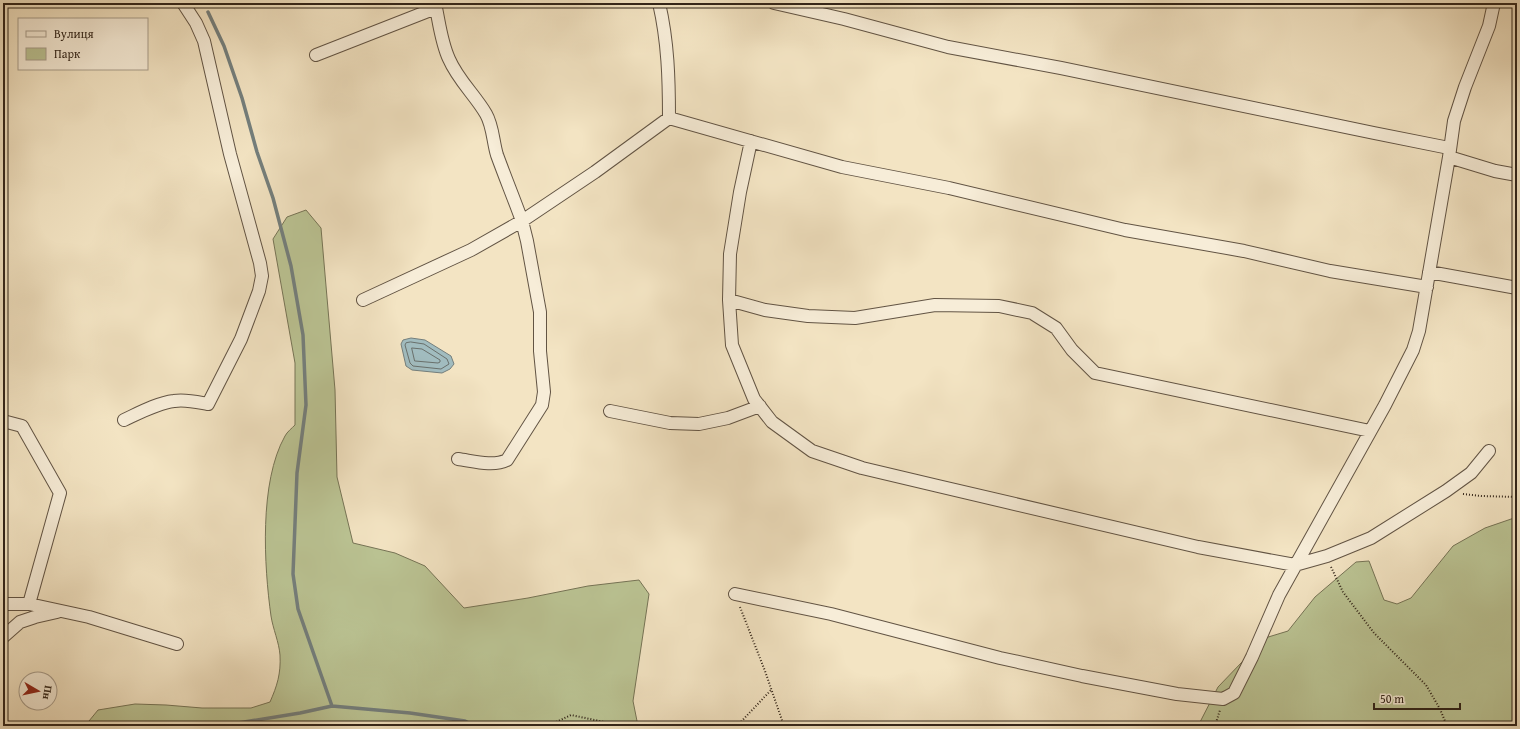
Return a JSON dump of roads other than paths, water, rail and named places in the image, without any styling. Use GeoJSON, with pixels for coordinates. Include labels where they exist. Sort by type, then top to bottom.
{"type":"FeatureCollection","features":[{"type":"Feature","properties":{"kind":"street"},"geometry":{"type":"LineString","coordinates":[[124,420],[154,407],[173,401],[186,400],[208,404],[241,339],[259,291],[262,276],[260,263],[230,154],[204,41],[196,23],[183,3]]}},
{"type":"Feature","properties":{"kind":"street"},"geometry":{"type":"LineString","coordinates":[[659,3],[668,57],[669,118]]}},
{"type":"Feature","properties":{"kind":"street"},"geometry":{"type":"LineString","coordinates":[[774,3],[844,19],[948,47],[1061,68],[1374,134],[1449,152],[1495,171],[1517,175]]}},
{"type":"Feature","properties":{"kind":"street"},"geometry":{"type":"LineString","coordinates":[[735,594],[831,614],[1000,658],[1177,694],[1222,699],[1234,693],[1252,657],[1279,595],[1413,350],[1419,331],[1454,121],[1465,87],[1489,26],[1494,3]]}},
{"type":"Feature","properties":{"kind":"street"},"geometry":{"type":"LineString","coordinates":[[316,55],[436,6],[442,37],[449,59],[462,81],[486,114],[490,124],[497,155],[510,186],[527,241],[540,312],[540,351],[544,392],[542,404],[507,460],[501,463],[489,463],[458,459]]}},
{"type":"Feature","properties":{"kind":"street"},"geometry":{"type":"LineString","coordinates":[[669,118],[842,167],[949,188],[1125,230],[1244,251],[1330,271],[1426,287]]}},
{"type":"Feature","properties":{"kind":"street"},"geometry":{"type":"LineString","coordinates":[[362,300],[471,250],[522,221],[595,172],[669,118]]}},
{"type":"Feature","properties":{"kind":"street"},"geometry":{"type":"LineString","coordinates":[[751,141],[740,192],[730,254],[729,300],[732,345],[754,399],[772,422],[812,451],[862,468],[938,486],[1198,546],[1295,565],[1327,556],[1371,538],[1446,491],[1471,473],[1489,451]]}},
{"type":"Feature","properties":{"kind":"street"},"geometry":{"type":"LineString","coordinates":[[1429,272],[1517,288]]}},
{"type":"Feature","properties":{"kind":"street"},"geometry":{"type":"LineString","coordinates":[[729,300],[765,310],[808,316],[855,318],[935,305],[1000,306],[1032,313],[1056,328],[1072,350],[1095,373],[1370,431]]}},
{"type":"Feature","properties":{"kind":"street"},"geometry":{"type":"LineString","coordinates":[[610,411],[670,422],[700,424],[728,418],[760,406]]}},
{"type":"Feature","properties":{"kind":"street"},"geometry":{"type":"LineString","coordinates":[[3,421],[22,426],[60,493],[28,604]]}},
{"type":"Feature","properties":{"kind":"street"},"geometry":{"type":"LineString","coordinates":[[3,604],[28,604],[89,617],[177,644]]}},
{"type":"Feature","properties":{"kind":"street"},"geometry":{"type":"LineString","coordinates":[[3,637],[20,622],[60,611]]}},
{"type":"Feature","properties":{"kind":"water"},"geometry":{"type":"Polygon","coordinates":[[[411,338],[425,340],[451,356],[454,364],[450,369],[442,373],[412,370],[406,366],[401,344],[403,340],[411,338]]]}},
{"type":"Feature","properties":{"kind":"waterway"},"geometry":{"type":"LineString","coordinates":[[208,12],[224,46],[242,98],[257,152],[273,198],[291,266],[303,335],[306,405],[297,473],[293,574],[298,609],[332,706]]}},
{"type":"Feature","properties":{"kind":"waterway"},"geometry":{"type":"LineString","coordinates":[[192,726],[238,723],[332,706],[410,713],[465,721],[474,726]]}}]}
